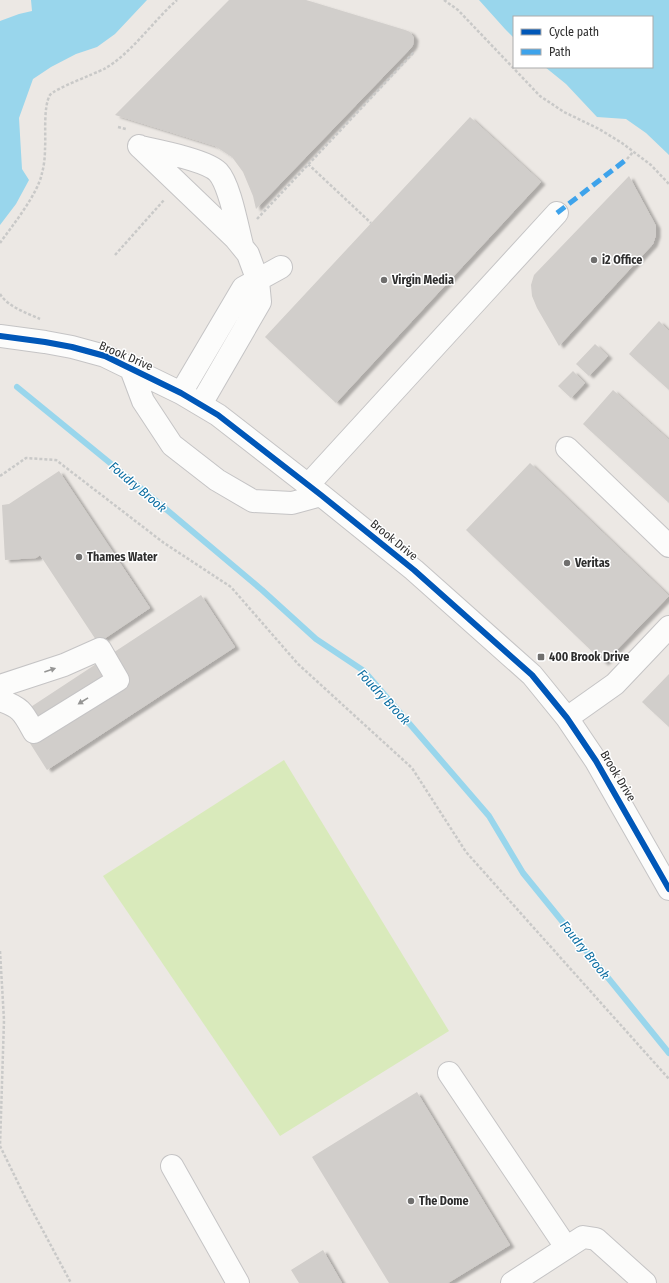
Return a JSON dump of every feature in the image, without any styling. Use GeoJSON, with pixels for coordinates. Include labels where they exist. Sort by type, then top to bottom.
{"type":"FeatureCollection","features":[{"type":"Feature","properties":{"kind":"street"},"geometry":{"type":"LineString","coordinates":[[190,398],[260,302],[258,280],[248,254],[242,246],[236,238],[138,146],[204,163],[218,173],[224,182],[229,196],[242,246]]}},
{"type":"Feature","properties":{"kind":"street"},"geometry":{"type":"LineString","coordinates":[[131,369],[143,401],[172,445],[218,480],[253,501],[292,503],[315,490],[557,213]]}},
{"type":"Feature","properties":{"kind":"street"},"geometry":{"type":"LineString","coordinates":[[258,280],[281,267]]}},
{"type":"Feature","properties":{"kind":"street","name":"Brook Drive"},"geometry":{"type":"LineString","coordinates":[[1,337],[45,342],[72,347],[105,356],[190,398],[218,415],[315,490],[414,570],[532,675],[568,718],[596,761],[669,889]]}},
{"type":"Feature","properties":{"kind":"street"},"geometry":{"type":"LineString","coordinates":[[567,448],[669,546]]}},
{"type":"Feature","properties":{"kind":"street"},"geometry":{"type":"LineString","coordinates":[[568,718],[615,684],[669,627]]}},
{"type":"Feature","properties":{"kind":"street"},"geometry":{"type":"LineString","coordinates":[[0,686],[64,665],[100,649],[118,680],[34,732],[23,712],[9,704],[17,696],[23,679]]}},
{"type":"Feature","properties":{"kind":"street"},"geometry":{"type":"LineString","coordinates":[[449,1073],[566,1246]]}},
{"type":"Feature","properties":{"kind":"street"},"geometry":{"type":"LineString","coordinates":[[172,1166],[238,1283]]}},
{"type":"Feature","properties":{"kind":"street"},"geometry":{"type":"LineString","coordinates":[[512,1283],[566,1246],[583,1237],[596,1239],[645,1283]]}},
{"type":"Feature","properties":{"kind":"path"},"geometry":{"type":"LineString","coordinates":[[0,244],[37,189],[42,175],[45,151],[46,108],[50,95],[57,89],[77,82],[106,68],[125,53],[177,0]]}},
{"type":"Feature","properties":{"kind":"path"},"geometry":{"type":"LineString","coordinates":[[444,0],[458,10],[513,68]]}},
{"type":"Feature","properties":{"kind":"path"},"geometry":{"type":"LineString","coordinates":[[252,224],[414,52]]}},
{"type":"Feature","properties":{"kind":"path"},"geometry":{"type":"LineString","coordinates":[[513,68],[540,96],[564,112],[599,129],[633,152],[651,165],[669,184]]}},
{"type":"Feature","properties":{"kind":"path"},"geometry":{"type":"LineString","coordinates":[[397,69],[401,73]]}},
{"type":"Feature","properties":{"kind":"path"},"geometry":{"type":"LineString","coordinates":[[361,108],[364,111]]}},
{"type":"Feature","properties":{"kind":"path"},"geometry":{"type":"LineString","coordinates":[[324,147],[328,150]]}},
{"type":"Feature","properties":{"kind":"path"},"geometry":{"type":"LineString","coordinates":[[627,159],[633,152]]}},
{"type":"Feature","properties":{"kind":"path"},"geometry":{"type":"LineString","coordinates":[[308,164],[371,223]]}},
{"type":"Feature","properties":{"kind":"path"},"geometry":{"type":"LineString","coordinates":[[293,180],[296,183]]}},
{"type":"Feature","properties":{"kind":"path"},"geometry":{"type":"LineString","coordinates":[[115,254],[179,184]]}},
{"type":"Feature","properties":{"kind":"path"},"geometry":{"type":"LineString","coordinates":[[0,294],[2,298],[16,308],[43,320]]}},
{"type":"Feature","properties":{"kind":"path"},"geometry":{"type":"LineString","coordinates":[[0,476],[26,458],[56,460],[164,543],[231,587],[298,664],[412,768],[466,852],[669,1079]]}},
{"type":"Feature","properties":{"kind":"path"},"geometry":{"type":"LineString","coordinates":[[0,951],[4,1020],[0,1146],[26,1199],[71,1283]]}},
{"type":"Feature","properties":{"kind":"green space"},"geometry":{"type":"Polygon","coordinates":[[[284,760],[449,1031],[280,1136],[103,876],[284,760]]]}},
{"type":"Feature","properties":{"kind":"water"},"geometry":{"type":"Polygon","coordinates":[[[31,0],[147,0],[115,34],[97,47],[76,54],[51,67],[33,79],[19,118],[22,169],[29,180],[16,204],[0,225],[0,21],[32,11],[31,0]]]}},
{"type":"Feature","properties":{"kind":"water"},"geometry":{"type":"Polygon","coordinates":[[[479,0],[669,0],[669,155],[646,133],[626,119],[597,117],[566,84],[546,68],[653,68],[653,16],[513,16],[513,37],[479,0]]]}},
{"type":"Feature","properties":{"kind":"building"},"geometry":{"type":"Polygon","coordinates":[[[229,0],[306,0],[405,30],[410,32],[414,38],[411,48],[256,209],[253,196],[243,172],[232,157],[215,146],[115,115],[229,0]]]}},
{"type":"Feature","properties":{"kind":"building","name":"Virgin Media"},"geometry":{"type":"Polygon","coordinates":[[[470,117],[541,182],[336,403],[265,337],[470,117]]]}},
{"type":"Feature","properties":{"kind":"building","name":"i2 Office"},"geometry":{"type":"Polygon","coordinates":[[[629,176],[656,226],[656,235],[653,244],[559,346],[537,308],[532,296],[531,285],[534,275],[629,176]]]}},
{"type":"Feature","properties":{"kind":"building"},"geometry":{"type":"Polygon","coordinates":[[[659,321],[669,331],[669,390],[629,354],[659,321]]]}},
{"type":"Feature","properties":{"kind":"building"},"geometry":{"type":"Polygon","coordinates":[[[595,344],[608,356],[589,376],[576,364],[595,344]]]}},
{"type":"Feature","properties":{"kind":"building"},"geometry":{"type":"Polygon","coordinates":[[[573,371],[585,383],[571,398],[558,386],[573,371]]]}},
{"type":"Feature","properties":{"kind":"building"},"geometry":{"type":"Polygon","coordinates":[[[613,390],[669,440],[669,503],[583,424],[613,390]]]}},
{"type":"Feature","properties":{"kind":"building","name":"Veritas"},"geometry":{"type":"Polygon","coordinates":[[[530,463],[669,596],[604,663],[466,530],[530,463]]]}},
{"type":"Feature","properties":{"kind":"building","name":"Thames Water"},"geometry":{"type":"Polygon","coordinates":[[[59,471],[150,608],[98,643],[40,555],[36,558],[5,560],[2,505],[9,504],[59,471]]]}},
{"type":"Feature","properties":{"kind":"building"},"geometry":{"type":"Polygon","coordinates":[[[201,595],[235,647],[47,770],[14,718],[201,595]]]}},
{"type":"Feature","properties":{"kind":"building"},"geometry":{"type":"Polygon","coordinates":[[[669,674],[669,727],[642,702],[669,674]]]}},
{"type":"Feature","properties":{"kind":"building","name":"The Dome"},"geometry":{"type":"Polygon","coordinates":[[[417,1092],[510,1245],[448,1283],[389,1283],[312,1157],[417,1092]]]}},
{"type":"Feature","properties":{"kind":"building"},"geometry":{"type":"Polygon","coordinates":[[[323,1250],[342,1283],[299,1283],[291,1270],[323,1250]]]}},
{"type":"Feature","properties":{"kind":"waterway","name":"Foudry Brook"},"geometry":{"type":"LineString","coordinates":[[17,387],[262,590],[316,639],[364,671],[489,816],[523,873],[669,1053]]}},
{"type":"Feature","properties":{"kind":"marked path"},"geometry":{"type":"LineString","coordinates":[[557,213],[627,159]]}},
{"type":"Feature","properties":{"kind":"cycle path"},"geometry":{"type":"LineString","coordinates":[[0,336],[72,347],[105,356],[181,393],[218,415],[414,570],[532,675],[567,718],[596,761],[669,889]]}},
{"type":"Feature","properties":{"kind":"place","name":"i2 Office"},"geometry":{"type":"Point","coordinates":[594,260]}},
{"type":"Feature","properties":{"kind":"place","name":"Virgin Media"},"geometry":{"type":"Point","coordinates":[384,280]}},
{"type":"Feature","properties":{"kind":"place","name":"Thames Water"},"geometry":{"type":"Point","coordinates":[79,557]}},
{"type":"Feature","properties":{"kind":"place","name":"Veritas"},"geometry":{"type":"Point","coordinates":[567,563]}},
{"type":"Feature","properties":{"kind":"place","name":"400 Brook Drive"},"geometry":{"type":"Point","coordinates":[541,657]}},
{"type":"Feature","properties":{"kind":"place","name":"The Dome"},"geometry":{"type":"Point","coordinates":[411,1201]}}]}
